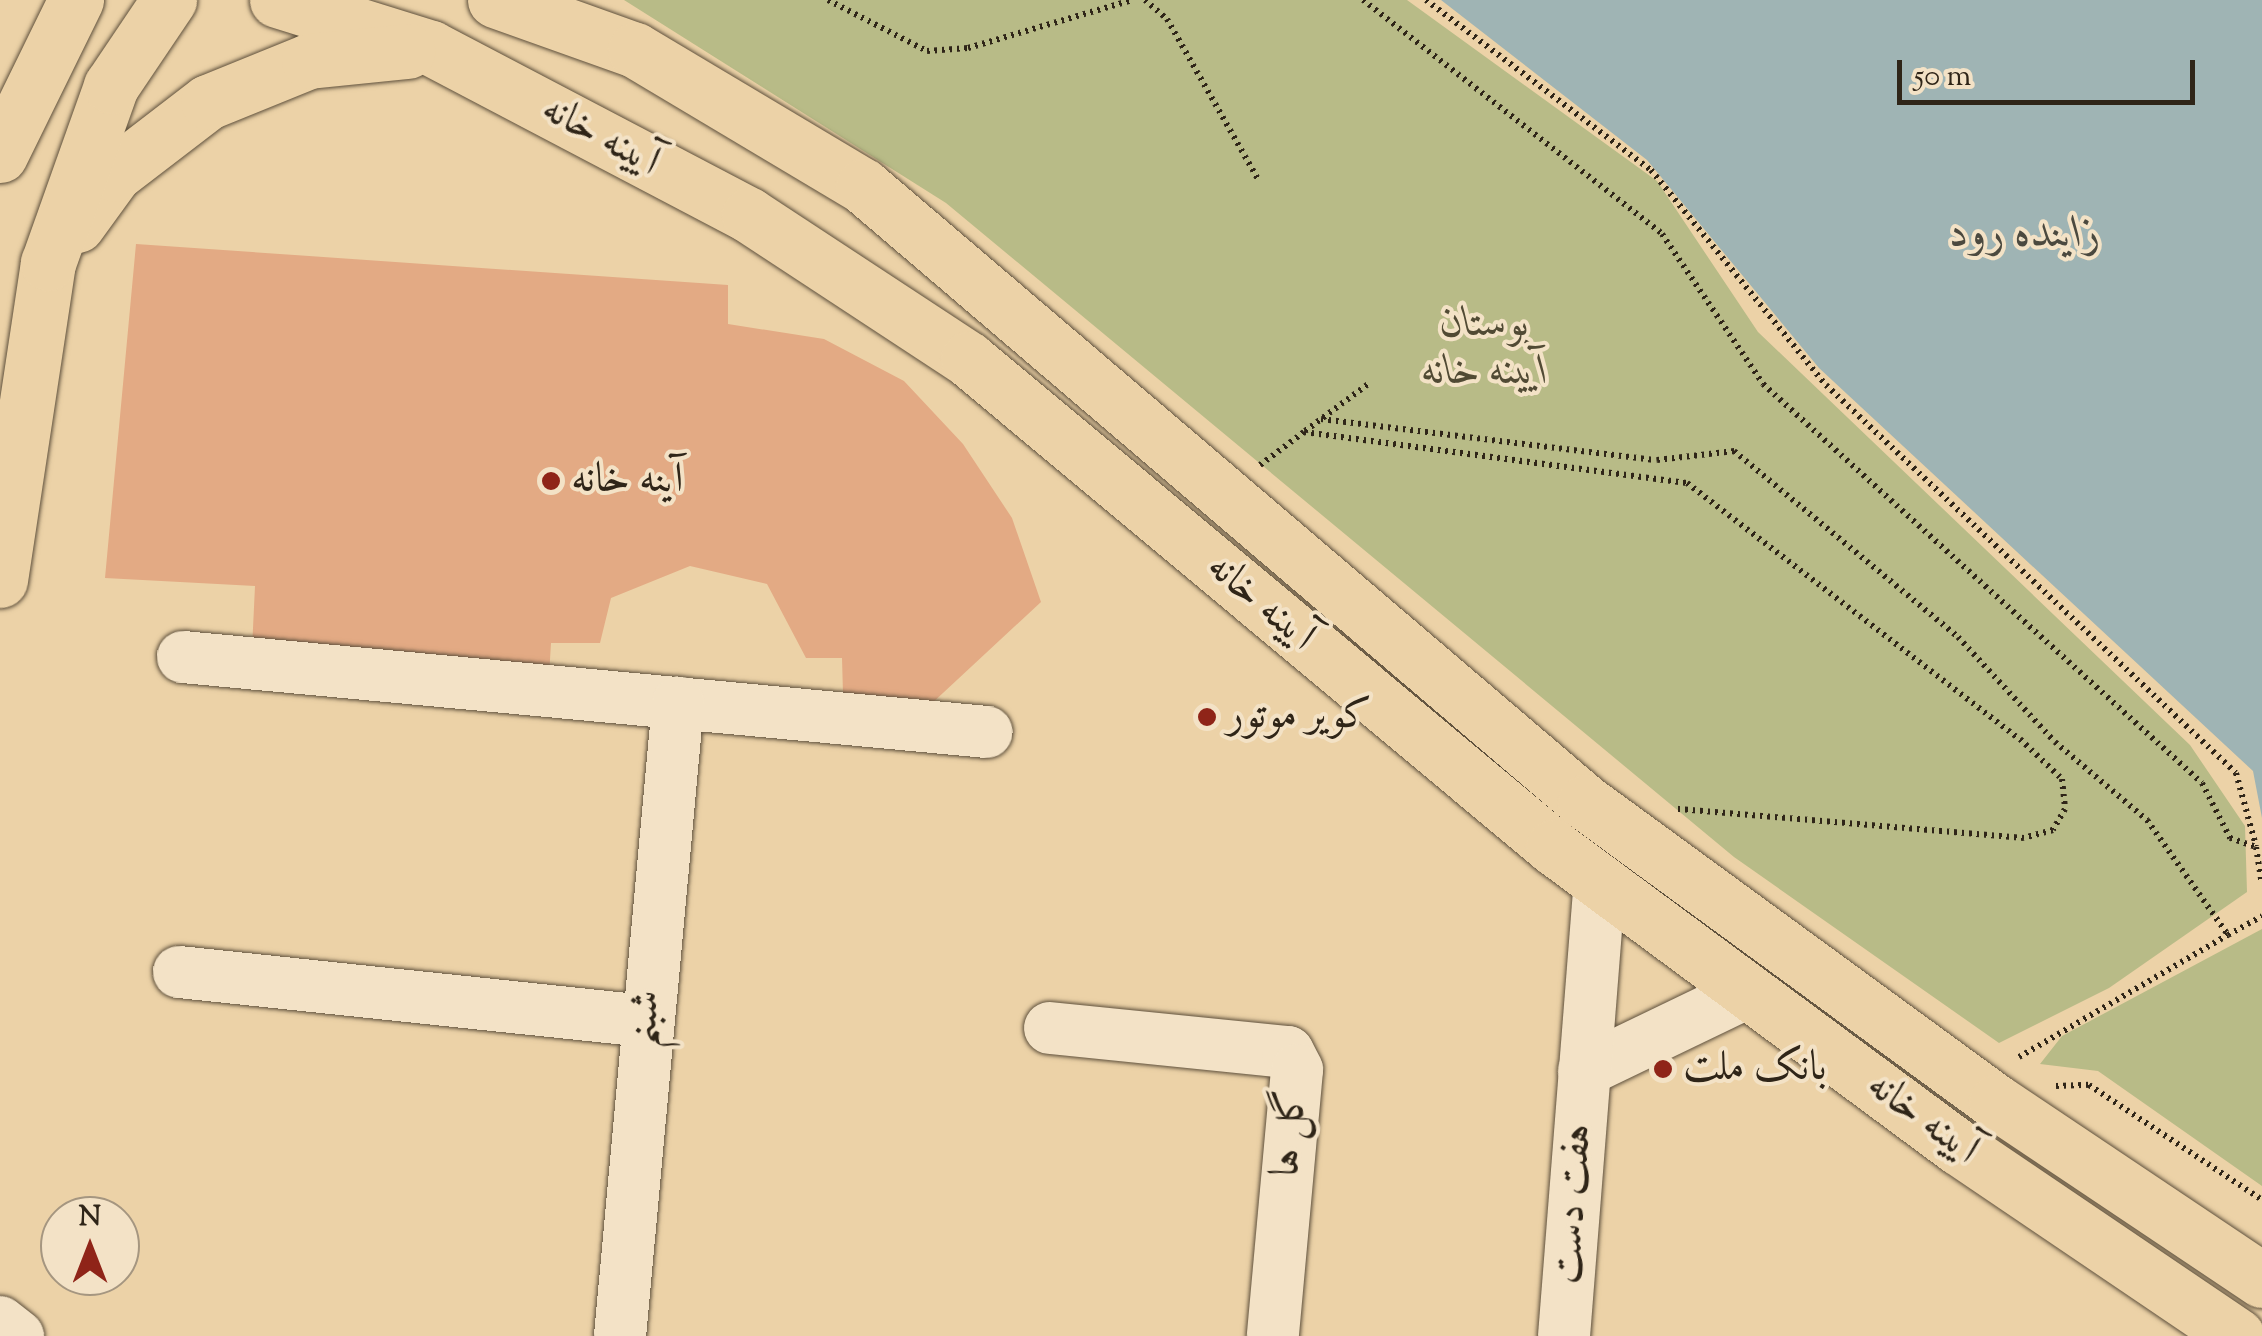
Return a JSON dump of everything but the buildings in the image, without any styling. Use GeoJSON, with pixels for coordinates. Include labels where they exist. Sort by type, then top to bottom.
{"type":"FeatureCollection","features":[{"type":"Feature","properties":{"kind":"main road"},"geometry":{"type":"LineString","coordinates":[[0,155],[76,0]]}},
{"type":"Feature","properties":{"kind":"main road"},"geometry":{"type":"LineString","coordinates":[[0,580],[48,264],[111,86],[169,0]]}},
{"type":"Feature","properties":{"kind":"main road","name":"آیینه خانه"},"geometry":{"type":"LineString","coordinates":[[277,0],[431,48],[781,236],[968,359],[1600,882],[1748,992],[2237,1336]]}},
{"type":"Feature","properties":{"kind":"main road","name":"آیینه خانه"},"geometry":{"type":"LineString","coordinates":[[494,0],[635,50],[822,162],[1013,307],[1585,802],[1996,1102],[2262,1280]]}},
{"type":"Feature","properties":{"kind":"main road"},"geometry":{"type":"LineString","coordinates":[[48,264],[114,174],[208,102],[310,61],[431,48]]}},
{"type":"Feature","properties":{"kind":"main road"},"geometry":{"type":"LineString","coordinates":[[781,236],[786,190],[822,162]]}},
{"type":"Feature","properties":{"kind":"street"},"geometry":{"type":"LineString","coordinates":[[183,657],[988,732]]}},
{"type":"Feature","properties":{"kind":"street","name":"شبنم"},"geometry":{"type":"LineString","coordinates":[[620,1336],[645,1021],[678,703]]}},
{"type":"Feature","properties":{"kind":"street","name":"هفت دست"},"geometry":{"type":"LineString","coordinates":[[1564,1336],[1600,882]]}},
{"type":"Feature","properties":{"kind":"street"},"geometry":{"type":"LineString","coordinates":[[179,972],[645,1021]]}},
{"type":"Feature","properties":{"kind":"street"},"geometry":{"type":"LineString","coordinates":[[1584,1072],[1748,992]]}},
{"type":"Feature","properties":{"kind":"street","name":"گل ها"},"geometry":{"type":"LineString","coordinates":[[1050,1028],[1288,1052],[1296,1070],[1273,1336]]}},
{"type":"Feature","properties":{"kind":"street"},"geometry":{"type":"LineString","coordinates":[[0,1322],[18,1336]]}},
{"type":"Feature","properties":{"kind":"path"},"geometry":{"type":"LineString","coordinates":[[828,0],[926,51],[968,48],[1132,0]]}},
{"type":"Feature","properties":{"kind":"path"},"geometry":{"type":"LineString","coordinates":[[1145,0],[1167,19],[1258,181]]}},
{"type":"Feature","properties":{"kind":"path"},"geometry":{"type":"LineString","coordinates":[[1363,0],[1662,234],[1763,384],[2202,783],[2230,838],[2256,848]]}},
{"type":"Feature","properties":{"kind":"path"},"geometry":{"type":"LineString","coordinates":[[1426,0],[1651,170],[1826,385],[2236,773],[2262,884]]}},
{"type":"Feature","properties":{"kind":"path"},"geometry":{"type":"LineString","coordinates":[[1251,472],[1368,384]]}},
{"type":"Feature","properties":{"kind":"path"},"geometry":{"type":"LineString","coordinates":[[1321,419],[1657,460],[1734,451],[1958,637],[2054,742],[2148,820],[2228,935]]}},
{"type":"Feature","properties":{"kind":"path"},"geometry":{"type":"LineString","coordinates":[[1304,432],[1687,484],[2020,739],[2062,779],[2065,809],[2053,830],[2024,838],[1670,809]]}},
{"type":"Feature","properties":{"kind":"path"},"geometry":{"type":"LineString","coordinates":[[2028,1064],[2016,1054],[2262,916]]}},
{"type":"Feature","properties":{"kind":"path"},"geometry":{"type":"LineString","coordinates":[[2040,1076],[2052,1086],[2089,1084],[2262,1200]]}},
{"type":"Feature","properties":{"kind":"green space","name":"بوستان آیینه خانه"},"geometry":{"type":"Polygon","coordinates":[[[624,0],[1407,0],[1657,181],[1758,332],[2190,745],[2245,826],[2247,892],[2109,988],[1999,1043],[1734,857],[946,203],[624,0]]]}},
{"type":"Feature","properties":{"kind":"green space"},"geometry":{"type":"Polygon","coordinates":[[[2262,929],[2262,1186],[2098,1071],[2040,1064],[2062,1036],[2262,929]]]}},
{"type":"Feature","properties":{"kind":"water","name":"زاینده رود"},"geometry":{"type":"Polygon","coordinates":[[[1441,0],[2262,0],[2262,818],[2253,771],[1819,368],[1647,160],[1441,0]]]}},
{"type":"Feature","properties":{"kind":"place","name":"آینه خانه"},"geometry":{"type":"Point","coordinates":[551,481]}},
{"type":"Feature","properties":{"kind":"place","name":"کویر موتور"},"geometry":{"type":"Point","coordinates":[1207,717]}},
{"type":"Feature","properties":{"kind":"place","name":"بانک ملت"},"geometry":{"type":"Point","coordinates":[1663,1069]}}]}
